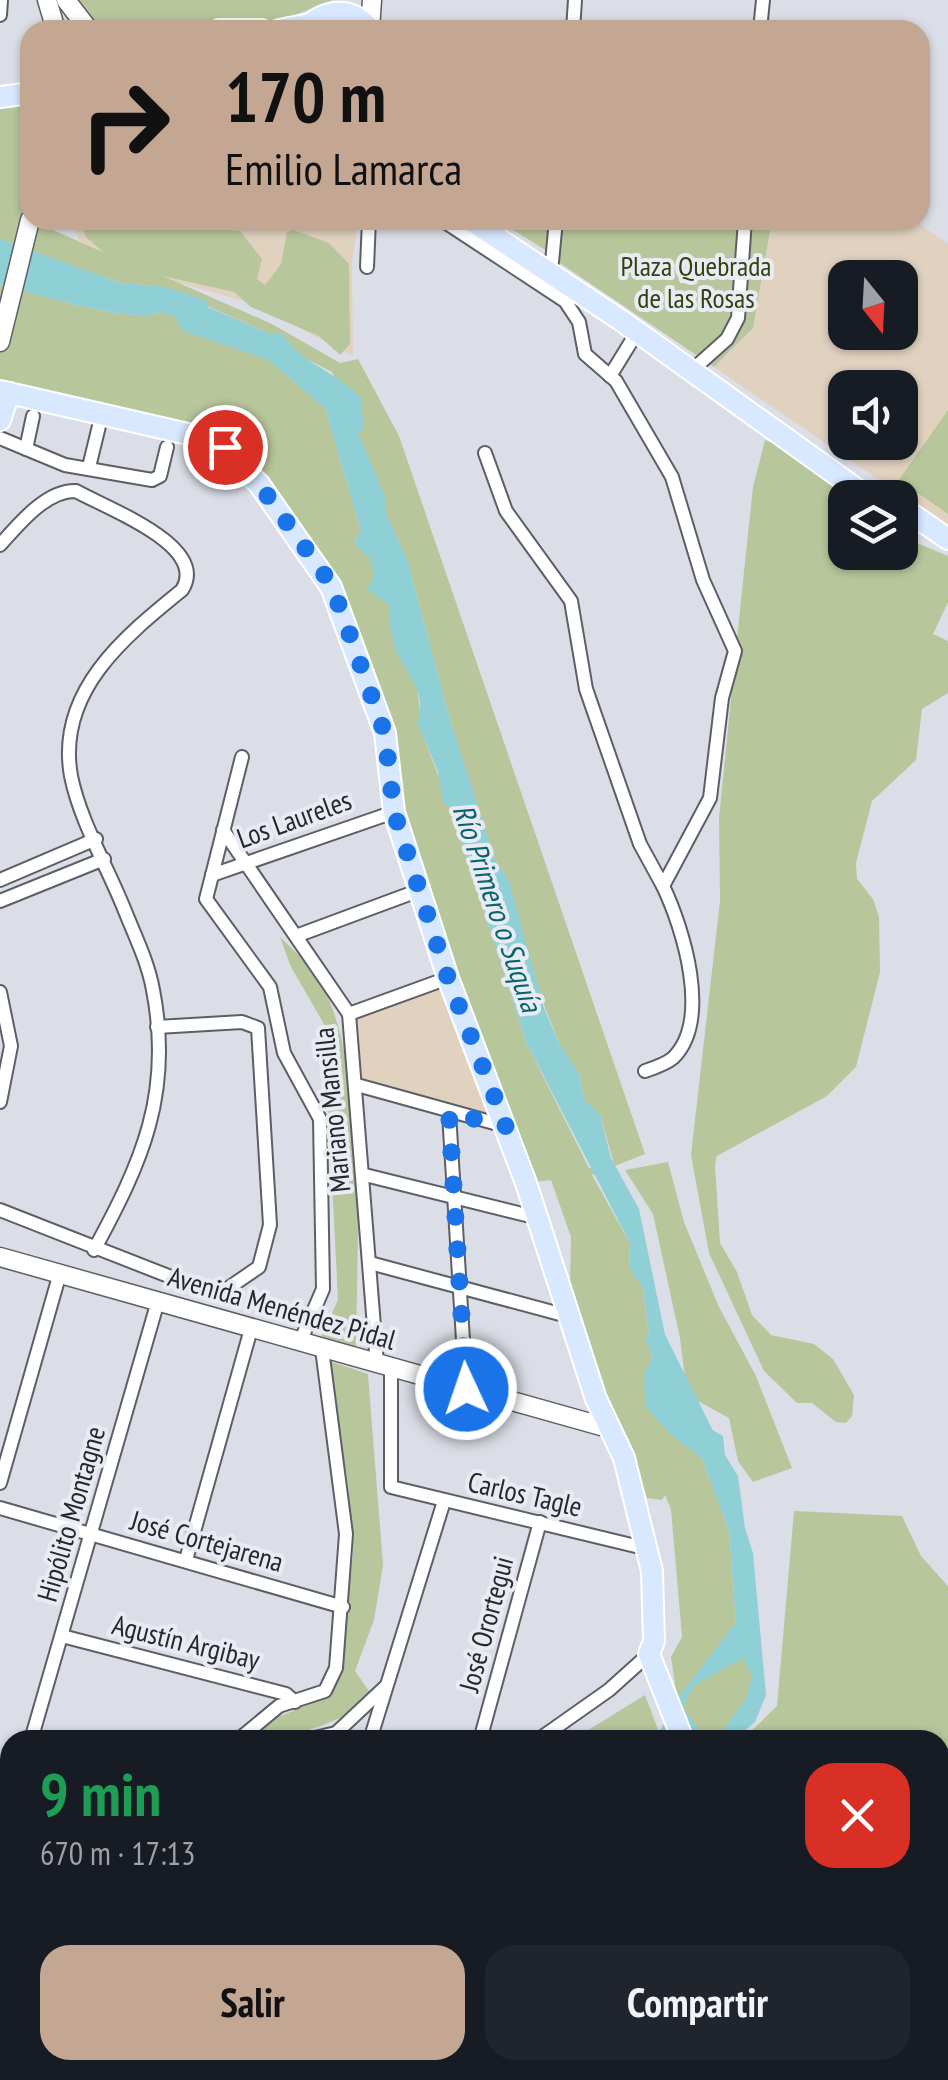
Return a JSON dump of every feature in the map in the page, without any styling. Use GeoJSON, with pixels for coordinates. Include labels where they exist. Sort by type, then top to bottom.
{"type":"FeatureCollection","features":[{"type":"Feature","properties":{"kind":"main road"},"geometry":{"type":"LineString","coordinates":[[66,0],[81,20]]}},
{"type":"Feature","properties":{"kind":"main road"},"geometry":{"type":"LineString","coordinates":[[318,20],[347,6]]}},
{"type":"Feature","properties":{"kind":"main road"},"geometry":{"type":"LineString","coordinates":[[0,342],[28,230]]}},
{"type":"Feature","properties":{"kind":"main road"},"geometry":{"type":"LineString","coordinates":[[485,230],[844,480]]}},
{"type":"Feature","properties":{"kind":"main road"},"geometry":{"type":"LineString","coordinates":[[504,230],[863,480]]}},
{"type":"Feature","properties":{"kind":"main road"},"geometry":{"type":"LineString","coordinates":[[0,420],[4,392],[199,433],[233,454],[332,587],[385,734],[394,812],[448,978],[506,1126],[608,1428],[620,1446],[648,1550],[654,1600],[654,1641],[649,1654],[679,1730]]}},
{"type":"Feature","properties":{"kind":"main road"},"geometry":{"type":"LineString","coordinates":[[918,518],[948,539]]}},
{"type":"Feature","properties":{"kind":"main road"},"geometry":{"type":"LineString","coordinates":[[918,532],[948,552]]}},
{"type":"Feature","properties":{"kind":"main road","name":"Avenida Menéndez Pidal"},"geometry":{"type":"LineString","coordinates":[[0,1257],[608,1428]]}},
{"type":"Feature","properties":{"kind":"street"},"geometry":{"type":"LineString","coordinates":[[0,15],[1,0]]}},
{"type":"Feature","properties":{"kind":"street"},"geometry":{"type":"LineString","coordinates":[[367,267],[369,230]]}},
{"type":"Feature","properties":{"kind":"street"},"geometry":{"type":"LineString","coordinates":[[457,230],[565,301],[575,312],[585,354],[613,379],[672,478],[703,580],[735,651],[722,698],[710,798],[664,886]]}},
{"type":"Feature","properties":{"kind":"street"},"geometry":{"type":"LineString","coordinates":[[552,262],[555,230]]}},
{"type":"Feature","properties":{"kind":"street"},"geometry":{"type":"LineString","coordinates":[[700,364],[727,339],[738,318],[744,230]]}},
{"type":"Feature","properties":{"kind":"street"},"geometry":{"type":"LineString","coordinates":[[613,379],[640,335]]}},
{"type":"Feature","properties":{"kind":"street"},"geometry":{"type":"LineString","coordinates":[[26,449],[33,416]]}},
{"type":"Feature","properties":{"kind":"street"},"geometry":{"type":"LineString","coordinates":[[89,467],[99,426]]}},
{"type":"Feature","properties":{"kind":"street"},"geometry":{"type":"LineString","coordinates":[[0,438],[65,466],[157,479],[168,447]]}},
{"type":"Feature","properties":{"kind":"street"},"geometry":{"type":"LineString","coordinates":[[485,453],[506,511],[566,590],[586,690],[640,844],[664,886],[688,964],[693,999],[678,1050],[671,1060],[645,1072]]}},
{"type":"Feature","properties":{"kind":"street"},"geometry":{"type":"LineString","coordinates":[[0,544],[47,502],[59,494],[76,491],[171,544],[187,564],[188,580],[182,590],[112,650],[84,690],[69,747],[71,774],[151,979],[158,1027],[158,1086],[148,1140],[132,1180],[94,1250]]}},
{"type":"Feature","properties":{"kind":"street"},"geometry":{"type":"LineString","coordinates":[[242,757],[208,906],[270,987],[284,1054],[320,1119],[323,1289],[300,1342]]}},
{"type":"Feature","properties":{"kind":"street","name":"Los Laureles"},"geometry":{"type":"LineString","coordinates":[[212,875],[394,812]]}},
{"type":"Feature","properties":{"kind":"street","name":"Mariano Mansilla"},"geometry":{"type":"LineString","coordinates":[[223,830],[349,1014],[370,1263],[384,1366],[391,1487]]}},
{"type":"Feature","properties":{"kind":"street"},"geometry":{"type":"LineString","coordinates":[[0,880],[96,839]]}},
{"type":"Feature","properties":{"kind":"street"},"geometry":{"type":"LineString","coordinates":[[0,901],[104,859]]}},
{"type":"Feature","properties":{"kind":"street"},"geometry":{"type":"LineString","coordinates":[[296,936],[420,890]]}},
{"type":"Feature","properties":{"kind":"street"},"geometry":{"type":"LineString","coordinates":[[349,1014],[448,978]]}},
{"type":"Feature","properties":{"kind":"street"},"geometry":{"type":"LineString","coordinates":[[0,992],[11,1046],[0,1102]]}},
{"type":"Feature","properties":{"kind":"street"},"geometry":{"type":"LineString","coordinates":[[0,1210],[94,1250],[214,1290],[238,1284],[265,1257],[270,1225],[258,1028],[242,1022],[158,1027]]}},
{"type":"Feature","properties":{"kind":"street"},"geometry":{"type":"LineString","coordinates":[[357,1085],[506,1126]]}},
{"type":"Feature","properties":{"kind":"street"},"geometry":{"type":"LineString","coordinates":[[449,1113],[466,1389]]}},
{"type":"Feature","properties":{"kind":"street"},"geometry":{"type":"LineString","coordinates":[[364,1175],[538,1218]]}},
{"type":"Feature","properties":{"kind":"street"},"geometry":{"type":"LineString","coordinates":[[370,1263],[570,1318]]}},
{"type":"Feature","properties":{"kind":"street"},"geometry":{"type":"LineString","coordinates":[[0,1483],[60,1273]]}},
{"type":"Feature","properties":{"kind":"street","name":"Hipólito Montagne"},"geometry":{"type":"LineString","coordinates":[[35,1730],[158,1301]]}},
{"type":"Feature","properties":{"kind":"street"},"geometry":{"type":"LineString","coordinates":[[186,1560],[252,1328]]}},
{"type":"Feature","properties":{"kind":"street"},"geometry":{"type":"LineString","coordinates":[[249,1730],[264,1716],[318,1696],[331,1683],[342,1606],[344,1506],[322,1349]]}},
{"type":"Feature","properties":{"kind":"street","name":"Carlos Tagle"},"geometry":{"type":"LineString","coordinates":[[391,1487],[648,1550]]}},
{"type":"Feature","properties":{"kind":"street"},"geometry":{"type":"LineString","coordinates":[[373,1730],[444,1501]]}},
{"type":"Feature","properties":{"kind":"street","name":"José Cortejarena"},"geometry":{"type":"LineString","coordinates":[[0,1508],[342,1606]]}},
{"type":"Feature","properties":{"kind":"street","name":"José Orortegui"},"geometry":{"type":"LineString","coordinates":[[483,1730],[540,1522]]}},
{"type":"Feature","properties":{"kind":"street","name":"Agustín Argibay"},"geometry":{"type":"LineString","coordinates":[[62,1636],[286,1694],[295,1702]]}},
{"type":"Feature","properties":{"kind":"street"},"geometry":{"type":"LineString","coordinates":[[552,1730],[609,1690],[649,1654]]}},
{"type":"Feature","properties":{"kind":"street"},"geometry":{"type":"LineString","coordinates":[[339,1730],[386,1685]]}},
{"type":"Feature","properties":{"kind":"shaded area"},"geometry":{"type":"Polygon","coordinates":[[[74,230],[357,230],[352,261],[353,356],[253,304],[179,283],[80,242],[74,230]]]}},
{"type":"Feature","properties":{"kind":"shaded area"},"geometry":{"type":"Polygon","coordinates":[[[770,230],[928,230],[948,244],[948,527],[918,506],[918,480],[879,480],[850,460],[918,460],[918,370],[828,370],[828,445],[714,367],[753,328],[770,230]]]}},
{"type":"Feature","properties":{"kind":"shaded area"},"geometry":{"type":"Polygon","coordinates":[[[446,987],[494,1119],[368,1081],[358,1083],[354,1018],[446,987]]]}},
{"type":"Feature","properties":{"kind":"green space"},"geometry":{"type":"Polygon","coordinates":[[[74,0],[333,0],[283,20],[93,20],[74,0]]]}},
{"type":"Feature","properties":{"kind":"green space"},"geometry":{"type":"Polygon","coordinates":[[[20,94],[20,230],[53,230],[103,252],[83,230],[240,231],[262,259],[257,279],[265,285],[281,264],[287,232],[293,230],[329,243],[349,264],[350,344],[340,355],[319,336],[251,307],[234,292],[163,276],[272,324],[340,363],[358,359],[399,436],[645,1154],[592,1175],[630,1243],[629,1268],[643,1288],[652,1358],[644,1375],[670,1434],[702,1458],[729,1531],[736,1622],[677,1699],[671,1657],[682,1637],[671,1509],[665,1495],[662,1500],[647,1498],[630,1443],[611,1420],[600,1395],[570,1285],[571,1237],[551,1180],[526,1183],[394,812],[387,747],[331,587],[233,454],[0,391],[0,285],[106,311],[146,315],[161,312],[177,317],[182,330],[269,360],[325,408],[361,530],[354,543],[371,559],[388,604],[403,664],[417,686],[423,736],[451,808],[526,1042],[589,1168],[614,1164],[600,1115],[584,1099],[579,1073],[560,1045],[530,970],[509,881],[495,859],[450,720],[407,559],[386,514],[386,499],[332,372],[293,352],[282,333],[268,333],[165,287],[121,283],[0,239],[0,97],[20,94]]]}},
{"type":"Feature","properties":{"kind":"green space"},"geometry":{"type":"Polygon","coordinates":[[[513,230],[552,230],[550,253],[513,230]]]}},
{"type":"Feature","properties":{"kind":"green space","name":"Plaza Quebrada de las Rosas"},"geometry":{"type":"Polygon","coordinates":[[[561,230],[770,230],[753,328],[714,367],[557,261],[561,230]]]}},
{"type":"Feature","properties":{"kind":"green space"},"geometry":{"type":"Polygon","coordinates":[[[948,410],[948,514],[918,493],[918,480],[899,480],[913,460],[918,460],[918,453],[948,410]]]}},
{"type":"Feature","properties":{"kind":"green space"},"geometry":{"type":"Polygon","coordinates":[[[765,440],[783,447],[830,480],[828,570],[918,570],[918,543],[948,556],[948,602],[933,634],[948,641],[948,693],[922,709],[916,760],[872,801],[856,863],[857,879],[873,899],[879,917],[880,972],[856,1067],[827,1096],[717,1156],[715,1165],[720,1243],[737,1272],[752,1315],[771,1335],[814,1344],[833,1359],[854,1395],[852,1416],[846,1423],[836,1422],[812,1403],[797,1403],[764,1371],[709,1253],[691,1155],[720,901],[719,818],[753,487],[765,440]]]}},
{"type":"Feature","properties":{"kind":"green space"},"geometry":{"type":"Polygon","coordinates":[[[280,937],[317,976],[334,1012],[345,1055],[358,1208],[356,1347],[320,1339],[338,1300],[324,1024],[291,967],[280,937]]]}},
{"type":"Feature","properties":{"kind":"green space"},"geometry":{"type":"Polygon","coordinates":[[[668,1162],[684,1222],[719,1307],[756,1376],[792,1468],[753,1482],[738,1461],[729,1418],[687,1395],[680,1338],[653,1214],[625,1170],[668,1162]]]}},
{"type":"Feature","properties":{"kind":"green space"},"geometry":{"type":"Polygon","coordinates":[[[326,1360],[368,1374],[383,1565],[374,1620],[355,1671],[374,1698],[313,1728],[257,1730],[265,1722],[330,1692],[339,1670],[353,1555],[348,1483],[326,1360]]]}},
{"type":"Feature","properties":{"kind":"green space"},"geometry":{"type":"Polygon","coordinates":[[[794,1511],[902,1516],[921,1556],[948,1586],[948,1730],[752,1730],[777,1706],[794,1511]]]}},
{"type":"Feature","properties":{"kind":"green space"},"geometry":{"type":"Polygon","coordinates":[[[743,1658],[753,1676],[746,1699],[723,1730],[698,1730],[683,1707],[694,1685],[743,1658]]]}},
{"type":"Feature","properties":{"kind":"green space"},"geometry":{"type":"Polygon","coordinates":[[[645,1695],[658,1730],[588,1730],[645,1695]]]}},
{"type":"Feature","properties":{"kind":"water"},"geometry":{"type":"Polygon","coordinates":[[[0,239],[121,283],[165,287],[206,300],[208,307],[268,333],[282,333],[299,352],[361,398],[364,428],[358,432],[386,499],[386,514],[407,559],[450,720],[495,859],[509,881],[544,1008],[560,1045],[579,1073],[584,1099],[600,1115],[611,1158],[639,1209],[681,1412],[723,1436],[725,1455],[738,1476],[745,1528],[753,1553],[766,1695],[755,1722],[745,1730],[723,1730],[746,1699],[752,1676],[743,1658],[694,1685],[683,1707],[699,1730],[660,1730],[677,1699],[736,1622],[729,1531],[702,1458],[670,1434],[645,1406],[644,1375],[652,1358],[643,1288],[629,1268],[630,1243],[526,1042],[451,808],[443,802],[438,772],[417,722],[418,691],[394,645],[388,604],[367,589],[374,576],[371,559],[354,543],[361,530],[325,408],[269,360],[181,330],[176,317],[161,312],[128,314],[0,285],[0,239]]]}},
{"type":"Feature","properties":{"kind":"waterway","name":"Río Primero o Suquía"},"geometry":{"type":"LineString","coordinates":[[656,1339],[708,1443]]}},
{"type":"Feature","properties":{"kind":"route"},"geometry":{"type":"LineString","coordinates":[[225,447],[259,484],[332,587],[385,734],[394,812],[448,978],[506,1126],[449,1113],[466,1389]]}}]}
